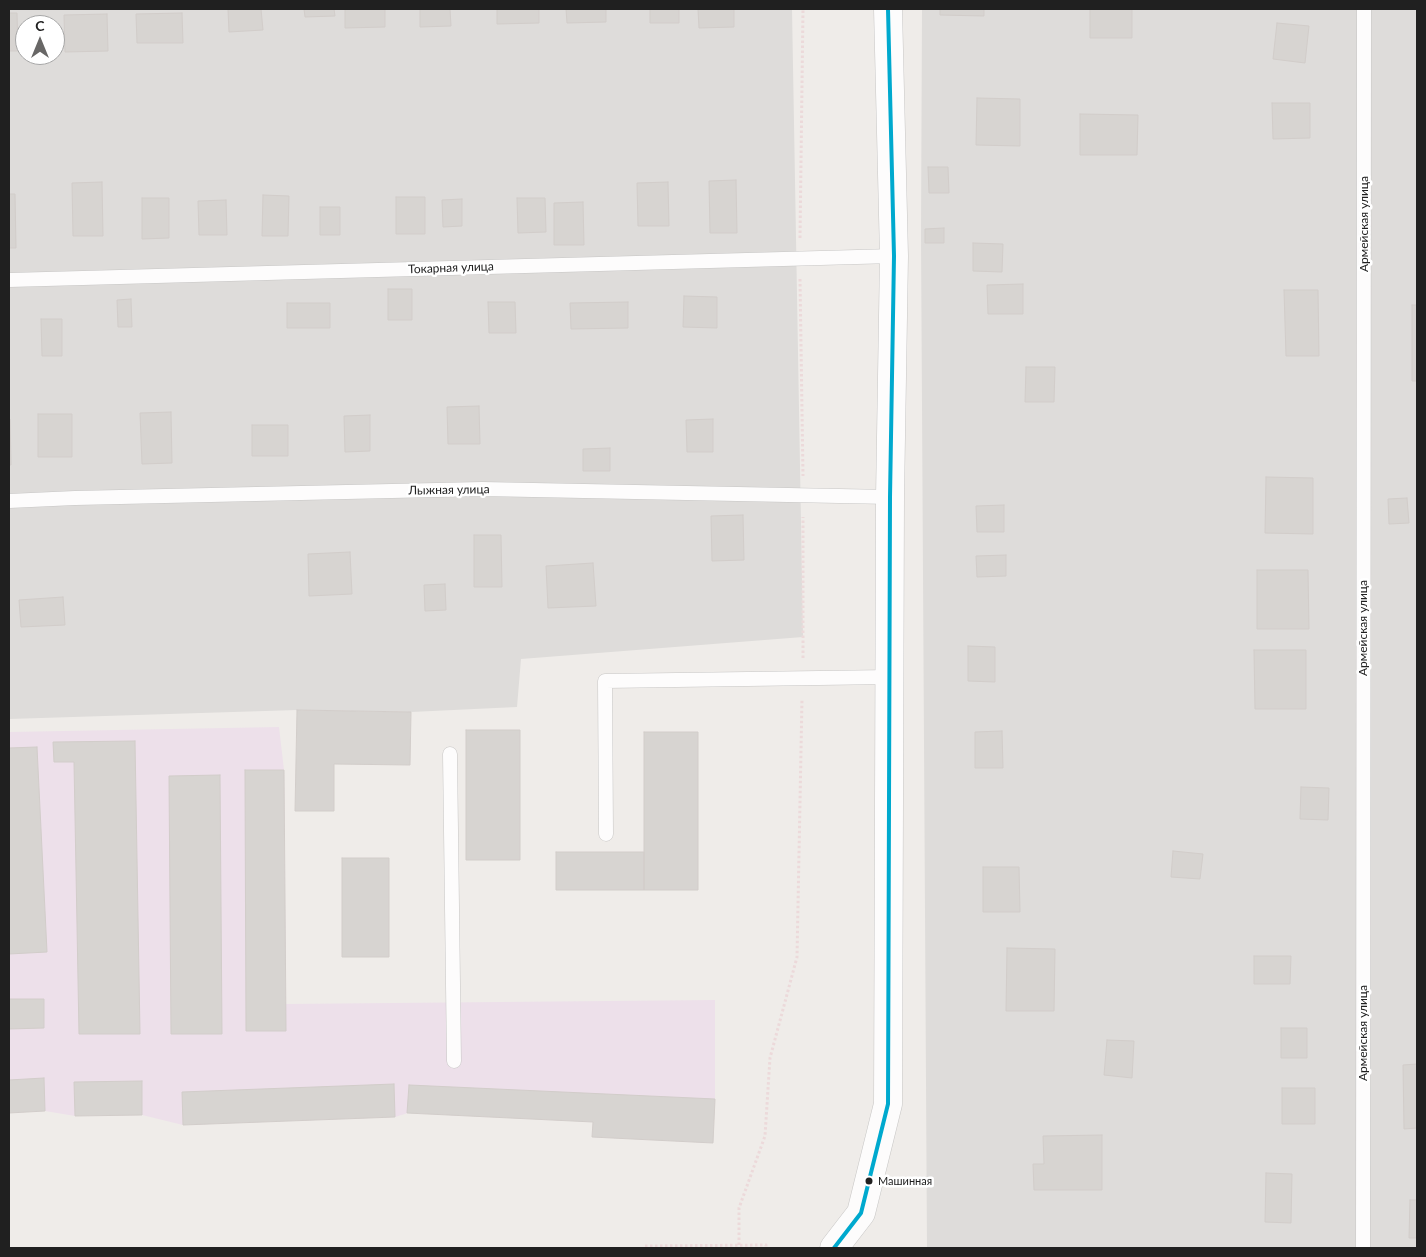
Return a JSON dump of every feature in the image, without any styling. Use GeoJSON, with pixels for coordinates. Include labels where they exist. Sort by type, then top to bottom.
{"type":"FeatureCollection","features":[{"type":"Feature","properties":{"kind":"street"},"geometry":{"type":"LineString","coordinates":[[834,1248],[861,1213],[888,1104],[890,497],[894,256],[888,9]]}},
{"type":"Feature","properties":{"kind":"lane","name":"Армейская улица"},"geometry":{"type":"LineString","coordinates":[[1363,1248],[1364,9]]}},
{"type":"Feature","properties":{"kind":"lane","name":"Токарная улица"},"geometry":{"type":"LineString","coordinates":[[9,280],[894,256]]}},
{"type":"Feature","properties":{"kind":"lane","name":"Лыжная улица"},"geometry":{"type":"LineString","coordinates":[[9,501],[482,489],[890,497]]}},
{"type":"Feature","properties":{"kind":"lane"},"geometry":{"type":"LineString","coordinates":[[606,834],[605,682],[890,677]]}},
{"type":"Feature","properties":{"kind":"lane"},"geometry":{"type":"LineString","coordinates":[[450,754],[454,1060]]}},
{"type":"Feature","properties":{"kind":"path"},"geometry":{"type":"LineString","coordinates":[[739,1245],[739,1208],[766,1136],[770,1058],[797,957],[803,678],[800,258],[803,9]]}},
{"type":"Feature","properties":{"kind":"path"},"geometry":{"type":"LineString","coordinates":[[644,1246],[766,1245],[766,1248]]}},
{"type":"Feature","properties":{"kind":"shaded area"},"geometry":{"type":"Polygon","coordinates":[[[9,9],[792,9],[803,637],[521,659],[517,707],[411,712],[297,710],[9,719],[9,9]]]}},
{"type":"Feature","properties":{"kind":"shaded area"},"geometry":{"type":"Polygon","coordinates":[[[922,9],[1417,9],[1417,1248],[927,1248],[921,237],[922,9]]]}},
{"type":"Feature","properties":{"kind":"shaded area"},"geometry":{"type":"Polygon","coordinates":[[[279,727],[284,770],[286,1004],[715,1000],[713,1143],[592,1137],[593,1122],[408,1113],[395,1117],[183,1125],[142,1115],[75,1116],[45,1111],[9,1113],[9,732],[279,727]]]}},
{"type":"Feature","properties":{"kind":"building"},"geometry":{"type":"Polygon","coordinates":[[[228,9],[261,9],[263,30],[229,32],[228,9]]]}},
{"type":"Feature","properties":{"kind":"building"},"geometry":{"type":"Polygon","coordinates":[[[304,9],[334,9],[335,16],[305,17],[304,9]]]}},
{"type":"Feature","properties":{"kind":"building"},"geometry":{"type":"Polygon","coordinates":[[[345,9],[385,9],[385,27],[345,28],[345,9]]]}},
{"type":"Feature","properties":{"kind":"building"},"geometry":{"type":"Polygon","coordinates":[[[420,9],[450,9],[451,26],[420,27],[420,9]]]}},
{"type":"Feature","properties":{"kind":"building"},"geometry":{"type":"Polygon","coordinates":[[[497,9],[539,9],[539,23],[497,24],[497,9]]]}},
{"type":"Feature","properties":{"kind":"building"},"geometry":{"type":"Polygon","coordinates":[[[566,9],[606,9],[606,22],[567,23],[566,9]]]}},
{"type":"Feature","properties":{"kind":"building"},"geometry":{"type":"Polygon","coordinates":[[[650,9],[679,9],[679,23],[650,23],[650,9]]]}},
{"type":"Feature","properties":{"kind":"building"},"geometry":{"type":"Polygon","coordinates":[[[698,9],[734,9],[734,27],[699,28],[698,9]]]}},
{"type":"Feature","properties":{"kind":"building"},"geometry":{"type":"Polygon","coordinates":[[[940,9],[984,9],[984,16],[940,15],[940,9]]]}},
{"type":"Feature","properties":{"kind":"building"},"geometry":{"type":"Polygon","coordinates":[[[1090,9],[1132,9],[1132,38],[1090,38],[1090,9]]]}},
{"type":"Feature","properties":{"kind":"building"},"geometry":{"type":"Polygon","coordinates":[[[9,13],[17,13],[15,15],[15,51],[9,51],[9,13]]]}},
{"type":"Feature","properties":{"kind":"building"},"geometry":{"type":"Polygon","coordinates":[[[182,13],[183,43],[137,43],[136,14],[182,13]]]}},
{"type":"Feature","properties":{"kind":"building"},"geometry":{"type":"Polygon","coordinates":[[[107,14],[108,51],[65,52],[64,15],[107,14]]]}},
{"type":"Feature","properties":{"kind":"building"},"geometry":{"type":"Polygon","coordinates":[[[1277,23],[1309,26],[1305,63],[1273,59],[1277,23]]]}},
{"type":"Feature","properties":{"kind":"building"},"geometry":{"type":"Polygon","coordinates":[[[977,98],[1020,99],[1020,146],[976,145],[977,98]]]}},
{"type":"Feature","properties":{"kind":"building"},"geometry":{"type":"Polygon","coordinates":[[[1272,103],[1310,103],[1310,138],[1273,139],[1272,103]]]}},
{"type":"Feature","properties":{"kind":"building"},"geometry":{"type":"Polygon","coordinates":[[[1080,114],[1138,115],[1137,155],[1080,155],[1080,114]]]}},
{"type":"Feature","properties":{"kind":"building"},"geometry":{"type":"Polygon","coordinates":[[[928,167],[948,167],[949,193],[929,193],[928,167]]]}},
{"type":"Feature","properties":{"kind":"building"},"geometry":{"type":"Polygon","coordinates":[[[736,180],[737,233],[710,233],[709,181],[736,180]]]}},
{"type":"Feature","properties":{"kind":"building"},"geometry":{"type":"Polygon","coordinates":[[[102,182],[103,236],[73,236],[72,183],[102,182]]]}},
{"type":"Feature","properties":{"kind":"building"},"geometry":{"type":"Polygon","coordinates":[[[668,182],[669,226],[638,226],[637,183],[668,182]]]}},
{"type":"Feature","properties":{"kind":"building"},"geometry":{"type":"Polygon","coordinates":[[[9,194],[15,194],[16,248],[9,248],[9,194]]]}},
{"type":"Feature","properties":{"kind":"building"},"geometry":{"type":"Polygon","coordinates":[[[263,195],[289,196],[288,236],[262,236],[263,195]]]}},
{"type":"Feature","properties":{"kind":"building"},"geometry":{"type":"Polygon","coordinates":[[[396,197],[425,197],[425,234],[396,234],[396,197]]]}},
{"type":"Feature","properties":{"kind":"building"},"geometry":{"type":"Polygon","coordinates":[[[142,198],[169,198],[169,238],[142,239],[142,198]]]}},
{"type":"Feature","properties":{"kind":"building"},"geometry":{"type":"Polygon","coordinates":[[[517,198],[545,198],[546,232],[518,233],[517,198]]]}},
{"type":"Feature","properties":{"kind":"building"},"geometry":{"type":"Polygon","coordinates":[[[462,199],[462,226],[443,227],[442,200],[462,199]]]}},
{"type":"Feature","properties":{"kind":"building"},"geometry":{"type":"Polygon","coordinates":[[[226,200],[227,235],[199,235],[198,201],[226,200]]]}},
{"type":"Feature","properties":{"kind":"building"},"geometry":{"type":"Polygon","coordinates":[[[583,202],[584,245],[554,245],[554,203],[583,202]]]}},
{"type":"Feature","properties":{"kind":"building"},"geometry":{"type":"Polygon","coordinates":[[[320,207],[340,207],[340,235],[320,235],[320,207]]]}},
{"type":"Feature","properties":{"kind":"building"},"geometry":{"type":"Polygon","coordinates":[[[944,228],[944,243],[925,243],[925,229],[944,228]]]}},
{"type":"Feature","properties":{"kind":"building"},"geometry":{"type":"Polygon","coordinates":[[[973,243],[1003,244],[1002,272],[973,271],[973,243]]]}},
{"type":"Feature","properties":{"kind":"building"},"geometry":{"type":"Polygon","coordinates":[[[1023,284],[1023,314],[988,314],[987,285],[1023,284]]]}},
{"type":"Feature","properties":{"kind":"building"},"geometry":{"type":"Polygon","coordinates":[[[388,289],[412,289],[412,320],[388,320],[388,289]]]}},
{"type":"Feature","properties":{"kind":"building"},"geometry":{"type":"Polygon","coordinates":[[[1284,290],[1318,290],[1319,356],[1286,356],[1284,290]]]}},
{"type":"Feature","properties":{"kind":"building"},"geometry":{"type":"Polygon","coordinates":[[[684,296],[717,297],[717,328],[683,327],[684,296]]]}},
{"type":"Feature","properties":{"kind":"building"},"geometry":{"type":"Polygon","coordinates":[[[131,299],[132,327],[118,327],[117,300],[131,299]]]}},
{"type":"Feature","properties":{"kind":"building"},"geometry":{"type":"Polygon","coordinates":[[[488,302],[515,302],[516,333],[489,333],[488,302]]]}},
{"type":"Feature","properties":{"kind":"building"},"geometry":{"type":"Polygon","coordinates":[[[628,302],[628,328],[571,329],[570,303],[628,302]]]}},
{"type":"Feature","properties":{"kind":"building"},"geometry":{"type":"Polygon","coordinates":[[[287,303],[330,303],[330,328],[287,328],[287,303]]]}},
{"type":"Feature","properties":{"kind":"building"},"geometry":{"type":"Polygon","coordinates":[[[1412,305],[1417,305],[1417,381],[1412,381],[1412,305]]]}},
{"type":"Feature","properties":{"kind":"building"},"geometry":{"type":"Polygon","coordinates":[[[41,319],[62,319],[62,356],[42,356],[41,319]]]}},
{"type":"Feature","properties":{"kind":"building"},"geometry":{"type":"Polygon","coordinates":[[[1026,367],[1055,367],[1054,402],[1025,402],[1026,367]]]}},
{"type":"Feature","properties":{"kind":"building"},"geometry":{"type":"Polygon","coordinates":[[[479,406],[480,444],[448,444],[447,407],[479,406]]]}},
{"type":"Feature","properties":{"kind":"building"},"geometry":{"type":"Polygon","coordinates":[[[171,412],[172,463],[142,464],[140,413],[171,412]]]}},
{"type":"Feature","properties":{"kind":"building"},"geometry":{"type":"Polygon","coordinates":[[[38,414],[72,414],[72,457],[38,457],[38,414]]]}},
{"type":"Feature","properties":{"kind":"building"},"geometry":{"type":"Polygon","coordinates":[[[370,415],[370,451],[345,452],[344,416],[370,415]]]}},
{"type":"Feature","properties":{"kind":"building"},"geometry":{"type":"Polygon","coordinates":[[[10,419],[11,465],[9,465],[10,419]]]}},
{"type":"Feature","properties":{"kind":"building"},"geometry":{"type":"Polygon","coordinates":[[[713,419],[713,452],[687,452],[686,420],[713,419]]]}},
{"type":"Feature","properties":{"kind":"building"},"geometry":{"type":"Polygon","coordinates":[[[252,425],[288,425],[288,456],[252,456],[252,425]]]}},
{"type":"Feature","properties":{"kind":"building"},"geometry":{"type":"Polygon","coordinates":[[[610,448],[610,471],[583,471],[583,449],[610,448]]]}},
{"type":"Feature","properties":{"kind":"building"},"geometry":{"type":"Polygon","coordinates":[[[1266,477],[1313,478],[1313,534],[1265,533],[1266,477]]]}},
{"type":"Feature","properties":{"kind":"building"},"geometry":{"type":"Polygon","coordinates":[[[1407,498],[1409,523],[1389,524],[1388,499],[1407,498]]]}},
{"type":"Feature","properties":{"kind":"building"},"geometry":{"type":"Polygon","coordinates":[[[1004,505],[1004,532],[977,532],[976,506],[1004,505]]]}},
{"type":"Feature","properties":{"kind":"building"},"geometry":{"type":"Polygon","coordinates":[[[743,515],[744,560],[712,561],[711,516],[743,515]]]}},
{"type":"Feature","properties":{"kind":"building"},"geometry":{"type":"Polygon","coordinates":[[[474,535],[501,535],[502,587],[474,587],[474,535]]]}},
{"type":"Feature","properties":{"kind":"building"},"geometry":{"type":"Polygon","coordinates":[[[350,552],[352,594],[309,596],[308,554],[350,552]]]}},
{"type":"Feature","properties":{"kind":"building"},"geometry":{"type":"Polygon","coordinates":[[[1006,555],[1006,576],[977,577],[976,556],[1006,555]]]}},
{"type":"Feature","properties":{"kind":"building"},"geometry":{"type":"Polygon","coordinates":[[[593,563],[596,606],[548,608],[546,566],[593,563]]]}},
{"type":"Feature","properties":{"kind":"building"},"geometry":{"type":"Polygon","coordinates":[[[1257,570],[1308,570],[1309,629],[1257,629],[1257,570]]]}},
{"type":"Feature","properties":{"kind":"building"},"geometry":{"type":"Polygon","coordinates":[[[445,584],[446,610],[425,611],[424,585],[445,584]]]}},
{"type":"Feature","properties":{"kind":"building"},"geometry":{"type":"Polygon","coordinates":[[[63,597],[65,625],[21,627],[19,600],[63,597]]]}},
{"type":"Feature","properties":{"kind":"building"},"geometry":{"type":"Polygon","coordinates":[[[968,646],[995,647],[995,682],[968,681],[968,646]]]}},
{"type":"Feature","properties":{"kind":"building"},"geometry":{"type":"Polygon","coordinates":[[[1254,650],[1306,650],[1306,709],[1255,709],[1254,650]]]}},
{"type":"Feature","properties":{"kind":"building"},"geometry":{"type":"Polygon","coordinates":[[[297,710],[411,712],[410,765],[334,764],[334,811],[295,811],[297,710]]]}},
{"type":"Feature","properties":{"kind":"building"},"geometry":{"type":"Polygon","coordinates":[[[466,730],[520,730],[520,860],[466,860],[466,730]]]}},
{"type":"Feature","properties":{"kind":"building"},"geometry":{"type":"Polygon","coordinates":[[[1002,731],[1003,768],[975,768],[975,732],[1002,731]]]}},
{"type":"Feature","properties":{"kind":"building"},"geometry":{"type":"Polygon","coordinates":[[[644,732],[698,732],[698,890],[644,890],[644,732]]]}},
{"type":"Feature","properties":{"kind":"building"},"geometry":{"type":"Polygon","coordinates":[[[135,741],[140,1034],[79,1034],[74,762],[54,762],[53,742],[135,741]]]}},
{"type":"Feature","properties":{"kind":"building"},"geometry":{"type":"Polygon","coordinates":[[[37,747],[47,952],[9,954],[9,748],[37,747]]]}},
{"type":"Feature","properties":{"kind":"building"},"geometry":{"type":"Polygon","coordinates":[[[245,770],[284,770],[286,1031],[246,1031],[245,770]]]}},
{"type":"Feature","properties":{"kind":"building"},"geometry":{"type":"Polygon","coordinates":[[[220,775],[222,1034],[171,1034],[169,776],[220,775]]]}},
{"type":"Feature","properties":{"kind":"building"},"geometry":{"type":"Polygon","coordinates":[[[1301,787],[1329,788],[1328,820],[1300,819],[1301,787]]]}},
{"type":"Feature","properties":{"kind":"building"},"geometry":{"type":"Polygon","coordinates":[[[1173,851],[1203,854],[1200,879],[1171,877],[1173,851]]]}},
{"type":"Feature","properties":{"kind":"building"},"geometry":{"type":"Polygon","coordinates":[[[556,852],[644,852],[644,890],[556,890],[556,852]]]}},
{"type":"Feature","properties":{"kind":"building"},"geometry":{"type":"Polygon","coordinates":[[[342,858],[389,858],[389,957],[342,957],[342,858]]]}},
{"type":"Feature","properties":{"kind":"building"},"geometry":{"type":"Polygon","coordinates":[[[983,867],[1019,867],[1020,912],[983,912],[983,867]]]}},
{"type":"Feature","properties":{"kind":"building"},"geometry":{"type":"Polygon","coordinates":[[[1007,948],[1055,949],[1054,1011],[1006,1011],[1007,948]]]}},
{"type":"Feature","properties":{"kind":"building"},"geometry":{"type":"Polygon","coordinates":[[[1254,956],[1291,956],[1290,984],[1254,984],[1254,956]]]}},
{"type":"Feature","properties":{"kind":"building"},"geometry":{"type":"Polygon","coordinates":[[[9,999],[44,999],[44,1028],[9,1029],[9,999]]]}},
{"type":"Feature","properties":{"kind":"building"},"geometry":{"type":"Polygon","coordinates":[[[1281,1028],[1307,1028],[1307,1058],[1281,1058],[1281,1028]]]}},
{"type":"Feature","properties":{"kind":"building"},"geometry":{"type":"Polygon","coordinates":[[[1107,1040],[1134,1041],[1132,1078],[1104,1075],[1107,1040]]]}},
{"type":"Feature","properties":{"kind":"building"},"geometry":{"type":"Polygon","coordinates":[[[1417,1064],[1417,1128],[1404,1129],[1403,1065],[1417,1064]]]}},
{"type":"Feature","properties":{"kind":"building"},"geometry":{"type":"Polygon","coordinates":[[[44,1078],[45,1111],[9,1113],[9,1080],[44,1078]]]}},
{"type":"Feature","properties":{"kind":"building"},"geometry":{"type":"Polygon","coordinates":[[[142,1081],[142,1115],[75,1116],[74,1082],[142,1081]]]}},
{"type":"Feature","properties":{"kind":"building"},"geometry":{"type":"Polygon","coordinates":[[[394,1084],[395,1117],[183,1125],[182,1092],[394,1084]]]}},
{"type":"Feature","properties":{"kind":"building"},"geometry":{"type":"Polygon","coordinates":[[[409,1085],[715,1099],[713,1143],[592,1137],[593,1122],[407,1113],[409,1085]]]}},
{"type":"Feature","properties":{"kind":"building"},"geometry":{"type":"Polygon","coordinates":[[[1282,1088],[1315,1088],[1315,1124],[1282,1124],[1282,1088]]]}},
{"type":"Feature","properties":{"kind":"building"},"geometry":{"type":"Polygon","coordinates":[[[1102,1135],[1102,1190],[1034,1190],[1033,1164],[1044,1164],[1043,1136],[1102,1135]]]}},
{"type":"Feature","properties":{"kind":"building"},"geometry":{"type":"Polygon","coordinates":[[[1266,1173],[1292,1174],[1291,1223],[1265,1222],[1266,1173]]]}},
{"type":"Feature","properties":{"kind":"building"},"geometry":{"type":"Polygon","coordinates":[[[1410,1200],[1417,1200],[1417,1238],[1409,1238],[1410,1200]]]}},
{"type":"Feature","properties":{"kind":"transit line"},"geometry":{"type":"LineString","coordinates":[[834,1248],[861,1213],[888,1104],[890,497],[894,256],[888,9]]}},
{"type":"Feature","properties":{"kind":"place","name":"Машинная"},"geometry":{"type":"Point","coordinates":[869,1181]}}]}
